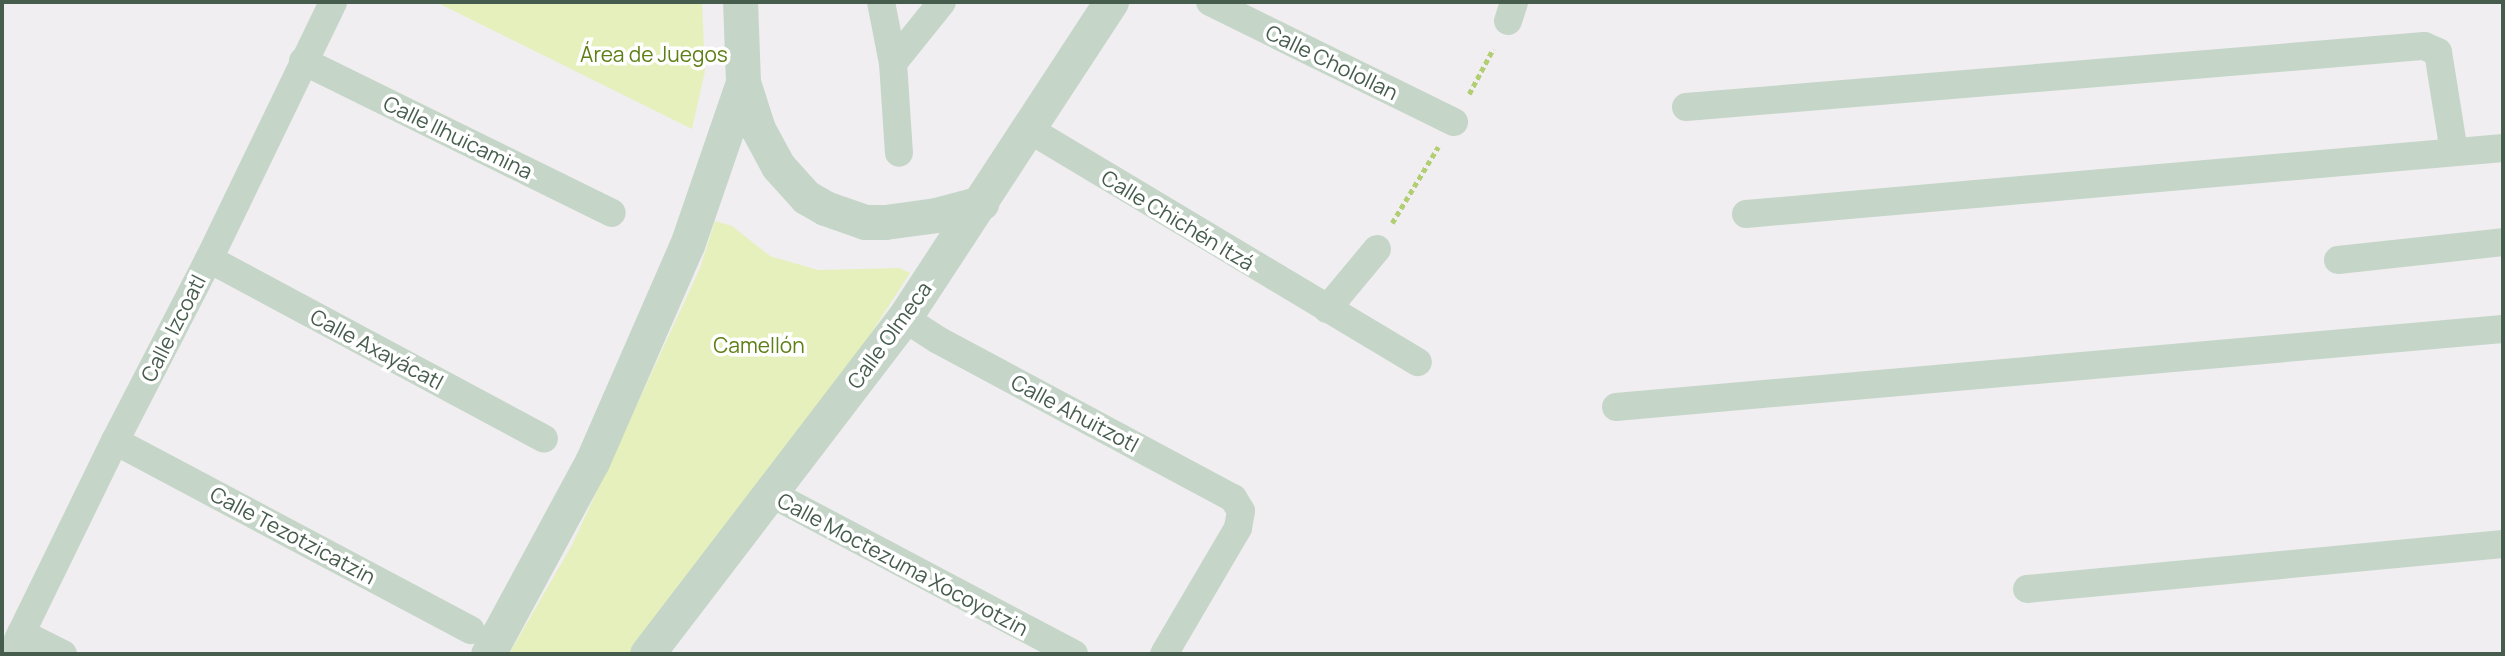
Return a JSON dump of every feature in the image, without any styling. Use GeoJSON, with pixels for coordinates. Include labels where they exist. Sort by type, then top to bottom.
{"type":"FeatureCollection","features":[{"type":"Feature","properties":{"kind":"street","name":"Calle Izcoatl"},"geometry":{"type":"LineString","coordinates":[[16,644],[115,440],[209,259],[333,2]]}},
{"type":"Feature","properties":{"kind":"street"},"geometry":{"type":"LineString","coordinates":[[740,2],[743,82],[758,129],[778,166],[806,197],[825,208],[855,219],[885,222],[936,215],[981,203]]}},
{"type":"Feature","properties":{"kind":"street"},"geometry":{"type":"LineString","coordinates":[[881,2],[894,63],[899,153]]}},
{"type":"Feature","properties":{"kind":"street"},"geometry":{"type":"LineString","coordinates":[[894,63],[942,2]]}},
{"type":"Feature","properties":{"kind":"street","name":"Calle Olmeca"},"geometry":{"type":"LineString","coordinates":[[647,654],[904,318],[1030,130],[1111,2]]}},
{"type":"Feature","properties":{"kind":"street","name":"Calle Cholollan"},"geometry":{"type":"LineString","coordinates":[[1210,2],[1454,122]]}},
{"type":"Feature","properties":{"kind":"street"},"geometry":{"type":"LineString","coordinates":[[1686,107],[2424,46],[2438,52],[2454,152]]}},
{"type":"Feature","properties":{"kind":"street","name":"Calle Ilhuicamina"},"geometry":{"type":"LineString","coordinates":[[303,61],[612,213]]}},
{"type":"Feature","properties":{"kind":"street"},"geometry":{"type":"LineString","coordinates":[[480,642],[592,462],[687,244],[743,82]]}},
{"type":"Feature","properties":{"kind":"street","name":"Calle Chichén Itzá"},"geometry":{"type":"LineString","coordinates":[[1030,130],[1419,362]]}},
{"type":"Feature","properties":{"kind":"street"},"geometry":{"type":"LineString","coordinates":[[1745,215],[2503,148]]}},
{"type":"Feature","properties":{"kind":"street"},"geometry":{"type":"LineString","coordinates":[[2337,260],[2503,242]]}},
{"type":"Feature","properties":{"kind":"street"},"geometry":{"type":"LineString","coordinates":[[1327,309],[1377,249]]}},
{"type":"Feature","properties":{"kind":"street","name":"Calle Axayácatl"},"geometry":{"type":"LineString","coordinates":[[209,259],[544,439]]}},
{"type":"Feature","properties":{"kind":"street","name":"Calle Ahuitzotl"},"geometry":{"type":"LineString","coordinates":[[904,318],[938,340],[1233,498],[1241,511],[1238,528],[1164,654]]}},
{"type":"Feature","properties":{"kind":"street"},"geometry":{"type":"LineString","coordinates":[[1616,407],[2503,329]]}},
{"type":"Feature","properties":{"kind":"street","name":"Calle Tezotzicatzin"},"geometry":{"type":"LineString","coordinates":[[115,440],[480,642]]}},
{"type":"Feature","properties":{"kind":"street","name":"Calle Moctezuma Xocoyotzin"},"geometry":{"type":"LineString","coordinates":[[770,493],[1074,654]]}},
{"type":"Feature","properties":{"kind":"street"},"geometry":{"type":"LineString","coordinates":[[2027,589],[2503,544]]}},
{"type":"Feature","properties":{"kind":"street"},"geometry":{"type":"LineString","coordinates":[[16,644],[63,654]]}},
{"type":"Feature","properties":{"kind":"green space","name":"Área de Juegos"},"geometry":{"type":"Polygon","coordinates":[[[436,2],[702,2],[705,71],[692,129],[436,2]]]}},
{"type":"Feature","properties":{"kind":"green space","name":"Camellón"},"geometry":{"type":"Polygon","coordinates":[[[715,221],[732,226],[770,256],[818,270],[899,268],[910,273],[839,383],[635,654],[509,654],[572,545],[700,268],[715,221]]]}}]}
